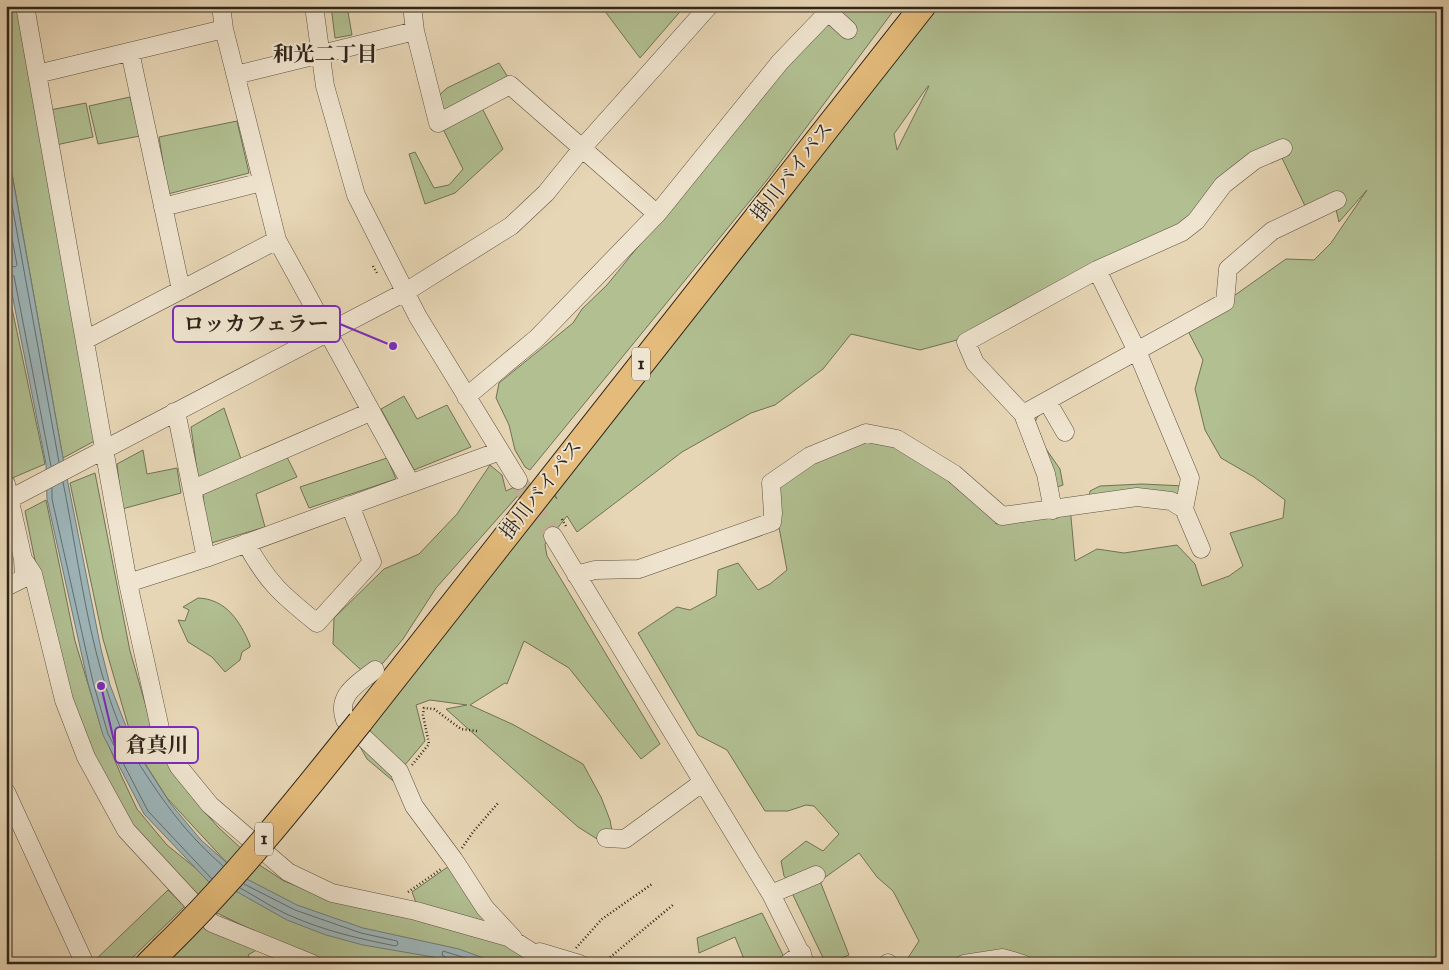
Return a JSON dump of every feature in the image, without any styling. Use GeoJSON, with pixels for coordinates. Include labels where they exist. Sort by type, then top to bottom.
{"type":"FeatureCollection","features":[{"type":"Feature","properties":{"kind":"highway","name":"掛川バイパス"},"geometry":{"type":"LineString","coordinates":[[155,957],[202,912],[360,722],[923,6]]}},
{"type":"Feature","properties":{"kind":"street"},"geometry":{"type":"LineString","coordinates":[[25,6],[85,340],[97,454],[162,733],[179,767],[210,805],[288,872],[332,893],[416,911],[508,937],[566,962]]}},
{"type":"Feature","properties":{"kind":"street"},"geometry":{"type":"LineString","coordinates":[[221,6],[224,29],[277,240],[410,482]]}},
{"type":"Feature","properties":{"kind":"street"},"geometry":{"type":"LineString","coordinates":[[314,6],[325,86],[356,195],[407,291],[418,316],[518,480]]}},
{"type":"Feature","properties":{"kind":"street"},"geometry":{"type":"LineString","coordinates":[[412,6],[415,31],[438,122],[510,86],[657,214]]}},
{"type":"Feature","properties":{"kind":"street"},"geometry":{"type":"LineString","coordinates":[[6,587],[24,578],[23,559],[11,495],[97,454],[407,291],[511,226],[546,193],[582,149],[709,6]]}},
{"type":"Feature","properties":{"kind":"street"},"geometry":{"type":"LineString","coordinates":[[466,397],[537,338],[657,214],[825,9],[848,30]]}},
{"type":"Feature","properties":{"kind":"street"},"geometry":{"type":"LineString","coordinates":[[37,74],[224,29]]}},
{"type":"Feature","properties":{"kind":"street"},"geometry":{"type":"LineString","coordinates":[[236,75],[415,31]]}},
{"type":"Feature","properties":{"kind":"street"},"geometry":{"type":"LineString","coordinates":[[130,52],[181,290]]}},
{"type":"Feature","properties":{"kind":"street"},"geometry":{"type":"LineString","coordinates":[[1053,510],[1046,474],[1023,414],[976,363],[966,342],[1097,270],[1182,232],[1196,221],[1223,185],[1255,160],[1283,148]]}},
{"type":"Feature","properties":{"kind":"street"},"geometry":{"type":"LineString","coordinates":[[163,207],[262,182]]}},
{"type":"Feature","properties":{"kind":"street"},"geometry":{"type":"LineString","coordinates":[[1023,414],[1225,302],[1228,269],[1272,231],[1337,200]]}},
{"type":"Feature","properties":{"kind":"street"},"geometry":{"type":"LineString","coordinates":[[85,340],[277,240]]}},
{"type":"Feature","properties":{"kind":"street"},"geometry":{"type":"LineString","coordinates":[[1097,270],[1137,351],[1190,478],[1184,509],[1201,549]]}},
{"type":"Feature","properties":{"kind":"street"},"geometry":{"type":"LineString","coordinates":[[1047,401],[1064,432]]}},
{"type":"Feature","properties":{"kind":"street"},"geometry":{"type":"LineString","coordinates":[[174,412],[178,421],[206,558]]}},
{"type":"Feature","properties":{"kind":"street"},"geometry":{"type":"LineString","coordinates":[[193,490],[370,412]]}},
{"type":"Feature","properties":{"kind":"street"},"geometry":{"type":"LineString","coordinates":[[576,575],[595,570],[639,569],[772,522],[772,483],[810,456],[866,433],[896,439],[954,474],[1002,516],[1137,497],[1171,501],[1184,509]]}},
{"type":"Feature","properties":{"kind":"street"},"geometry":{"type":"LineString","coordinates":[[128,583],[206,558],[410,482],[500,451]]}},
{"type":"Feature","properties":{"kind":"street"},"geometry":{"type":"LineString","coordinates":[[246,543],[262,573],[283,596],[317,622],[372,562],[350,505]]}},
{"type":"Feature","properties":{"kind":"street"},"geometry":{"type":"LineString","coordinates":[[553,536],[771,894],[804,958],[787,964]]}},
{"type":"Feature","properties":{"kind":"street"},"geometry":{"type":"LineString","coordinates":[[23,559],[33,574],[64,700],[86,757],[126,830],[212,922],[313,964]]}},
{"type":"Feature","properties":{"kind":"street"},"geometry":{"type":"LineString","coordinates":[[375,670],[345,696],[341,709],[345,720],[399,771],[414,806],[454,860],[485,908],[523,945]]}},
{"type":"Feature","properties":{"kind":"street"},"geometry":{"type":"LineString","coordinates":[[606,838],[625,839],[703,782]]}},
{"type":"Feature","properties":{"kind":"street"},"geometry":{"type":"LineString","coordinates":[[6,792],[11,815],[85,964]]}},
{"type":"Feature","properties":{"kind":"street"},"geometry":{"type":"LineString","coordinates":[[771,894],[816,875]]}},
{"type":"Feature","properties":{"kind":"street"},"geometry":{"type":"LineString","coordinates":[[964,964],[1002,958],[1023,964]]}},
{"type":"Feature","properties":{"kind":"path"},"geometry":{"type":"LineString","coordinates":[[401,777],[429,744],[422,715],[424,708],[434,709],[461,729],[477,731]]}},
{"type":"Feature","properties":{"kind":"path"},"geometry":{"type":"LineString","coordinates":[[408,892],[454,860],[473,832],[499,802]]}},
{"type":"Feature","properties":{"kind":"path"},"geometry":{"type":"LineString","coordinates":[[566,962],[602,919],[652,884]]}},
{"type":"Feature","properties":{"kind":"path"},"geometry":{"type":"LineString","coordinates":[[602,964],[674,904]]}},
{"type":"Feature","properties":{"kind":"green space"},"geometry":{"type":"Polygon","coordinates":[[[6,6],[22,6],[100,438],[63,458],[6,140],[6,6]]]}},
{"type":"Feature","properties":{"kind":"green space"},"geometry":{"type":"Polygon","coordinates":[[[331,6],[347,6],[352,35],[335,38],[331,6]]]}},
{"type":"Feature","properties":{"kind":"green space"},"geometry":{"type":"Polygon","coordinates":[[[601,6],[685,6],[640,58],[601,6]]]}},
{"type":"Feature","properties":{"kind":"green space"},"geometry":{"type":"Polygon","coordinates":[[[833,6],[897,6],[767,180],[530,470],[525,467],[515,450],[509,425],[496,398],[499,383],[573,323],[582,309],[607,285],[833,6]]]}},
{"type":"Feature","properties":{"kind":"green space"},"geometry":{"type":"Polygon","coordinates":[[[935,6],[1443,6],[1443,964],[904,964],[919,941],[893,891],[877,877],[859,853],[820,881],[849,955],[826,964],[792,893],[796,889],[784,876],[781,861],[806,841],[823,851],[839,834],[814,806],[806,805],[788,811],[765,811],[727,750],[698,735],[638,633],[677,607],[690,610],[716,596],[718,570],[738,563],[758,590],[770,584],[787,570],[778,522],[781,476],[837,445],[897,439],[990,507],[996,524],[1070,506],[1075,561],[1097,549],[1124,553],[1177,545],[1195,564],[1202,586],[1229,576],[1243,566],[1230,533],[1283,518],[1285,500],[1254,477],[1221,458],[1205,430],[1195,389],[1203,360],[1187,329],[1286,259],[1314,260],[1331,243],[1367,190],[1339,222],[1334,201],[1306,208],[1282,158],[1288,148],[1286,143],[1191,216],[1162,235],[1002,322],[957,340],[920,350],[851,334],[823,369],[775,405],[751,413],[682,452],[577,532],[567,516],[545,544],[547,556],[660,744],[641,759],[569,668],[524,641],[507,684],[505,683],[470,705],[514,725],[583,764],[601,797],[610,820],[614,842],[602,842],[578,827],[446,709],[467,705],[430,700],[416,705],[425,741],[404,766],[398,785],[367,759],[359,745],[371,724],[553,494],[557,499],[554,493],[782,207],[935,6]],[[929,86],[894,134],[897,150],[929,86]]]}},
{"type":"Feature","properties":{"kind":"green space"},"geometry":{"type":"Polygon","coordinates":[[[499,63],[511,82],[444,110],[436,98],[447,88],[499,63]]]}},
{"type":"Feature","properties":{"kind":"green space"},"geometry":{"type":"Polygon","coordinates":[[[130,97],[140,136],[98,144],[89,106],[130,97]]]}},
{"type":"Feature","properties":{"kind":"green space"},"geometry":{"type":"Polygon","coordinates":[[[86,103],[93,137],[56,145],[50,110],[86,103]]]}},
{"type":"Feature","properties":{"kind":"green space"},"geometry":{"type":"Polygon","coordinates":[[[482,108],[503,149],[455,193],[425,204],[409,154],[415,152],[434,188],[449,185],[463,169],[443,129],[482,108]]]}},
{"type":"Feature","properties":{"kind":"green space"},"geometry":{"type":"Polygon","coordinates":[[[237,121],[249,173],[168,194],[159,137],[237,121]]]}},
{"type":"Feature","properties":{"kind":"green space"},"geometry":{"type":"Polygon","coordinates":[[[6,280],[45,464],[10,479],[6,463],[6,280]]]}},
{"type":"Feature","properties":{"kind":"green space"},"geometry":{"type":"Polygon","coordinates":[[[404,396],[417,419],[447,405],[471,447],[414,470],[381,409],[404,396]]]}},
{"type":"Feature","properties":{"kind":"green space"},"geometry":{"type":"Polygon","coordinates":[[[224,408],[241,459],[198,478],[191,427],[224,408]]]}},
{"type":"Feature","properties":{"kind":"green space"},"geometry":{"type":"Polygon","coordinates":[[[1049,408],[1038,416],[1035,422],[1044,446],[1060,469],[1063,485],[1052,489],[1026,416],[1049,408]]]}},
{"type":"Feature","properties":{"kind":"green space"},"geometry":{"type":"Polygon","coordinates":[[[143,450],[147,474],[177,468],[181,493],[122,509],[117,464],[143,450]]]}},
{"type":"Feature","properties":{"kind":"green space"},"geometry":{"type":"Polygon","coordinates":[[[287,457],[297,477],[256,494],[265,527],[208,544],[203,494],[287,457]]]}},
{"type":"Feature","properties":{"kind":"green space"},"geometry":{"type":"Polygon","coordinates":[[[387,458],[396,479],[309,508],[300,487],[387,458]]]}},
{"type":"Feature","properties":{"kind":"green space"},"geometry":{"type":"Polygon","coordinates":[[[490,465],[502,475],[506,491],[519,485],[522,491],[436,588],[403,639],[383,663],[361,670],[333,644],[334,618],[384,569],[419,554],[457,514],[490,465]]]}},
{"type":"Feature","properties":{"kind":"green space"},"geometry":{"type":"Polygon","coordinates":[[[95,473],[130,651],[154,734],[202,809],[218,827],[258,864],[284,881],[341,903],[508,937],[548,964],[331,964],[309,958],[213,911],[228,864],[167,798],[134,746],[103,639],[70,483],[95,473]]]}},
{"type":"Feature","properties":{"kind":"green space"},"geometry":{"type":"Polygon","coordinates":[[[1142,484],[1185,486],[1181,498],[1089,498],[1090,491],[1100,486],[1142,484]]]}},
{"type":"Feature","properties":{"kind":"green space"},"geometry":{"type":"Polygon","coordinates":[[[46,500],[75,641],[101,727],[137,809],[167,845],[214,883],[199,901],[135,833],[87,755],[45,610],[25,511],[46,500]]]}},
{"type":"Feature","properties":{"kind":"green space"},"geometry":{"type":"Polygon","coordinates":[[[198,598],[217,602],[231,613],[242,628],[250,645],[250,647],[242,652],[240,660],[225,672],[212,657],[188,642],[178,620],[185,621],[189,610],[183,607],[198,598]]]}},
{"type":"Feature","properties":{"kind":"green space"},"geometry":{"type":"Polygon","coordinates":[[[449,866],[501,930],[418,908],[412,892],[449,866]]]}},
{"type":"Feature","properties":{"kind":"green space"},"geometry":{"type":"Polygon","coordinates":[[[168,890],[185,906],[126,964],[91,964],[168,890]]]}},
{"type":"Feature","properties":{"kind":"green space"},"geometry":{"type":"Polygon","coordinates":[[[762,913],[785,959],[778,964],[746,964],[735,937],[699,953],[697,938],[762,913]]]}},
{"type":"Feature","properties":{"kind":"green space"},"geometry":{"type":"Polygon","coordinates":[[[198,925],[260,948],[248,955],[253,964],[164,964],[198,925]]]}},
{"type":"Feature","properties":{"kind":"water"},"geometry":{"type":"Polygon","coordinates":[[[6,141],[63,458],[101,649],[110,685],[134,747],[170,803],[201,840],[243,877],[297,905],[363,928],[459,949],[500,964],[449,964],[433,957],[363,945],[326,935],[287,920],[232,889],[224,898],[144,814],[103,735],[88,683],[47,499],[46,464],[6,264],[6,141]]]}},
{"type":"Feature","properties":{"kind":"tunnel"},"geometry":{"type":"LineString","coordinates":[[518,480],[553,536]]}},
{"type":"Feature","properties":{"kind":"place","name":"ロッカフェラー"},"geometry":{"type":"Point","coordinates":[393,346]}},
{"type":"Feature","properties":{"kind":"place","name":"倉真川"},"geometry":{"type":"Point","coordinates":[101,686]}},
{"type":"Feature","properties":{"kind":"district","name":"和光二丁目"},"geometry":{"type":"Point","coordinates":[325,55]}}]}
